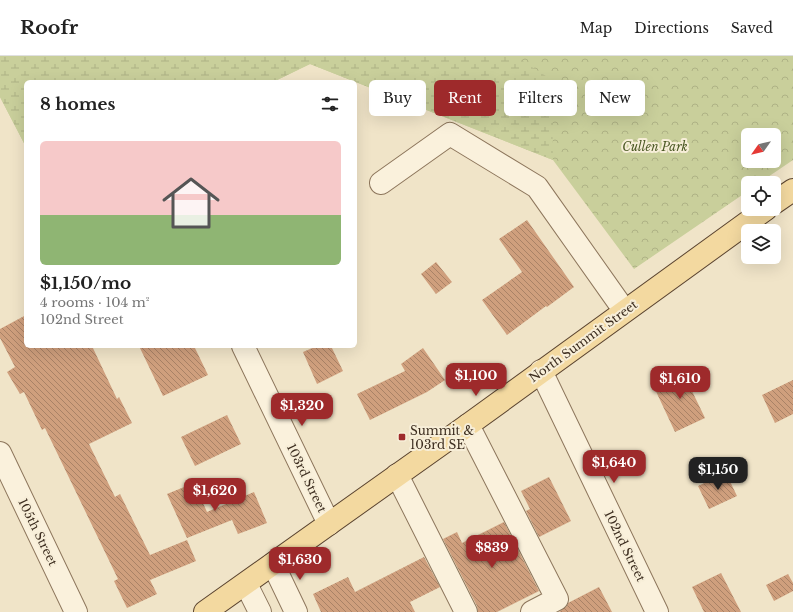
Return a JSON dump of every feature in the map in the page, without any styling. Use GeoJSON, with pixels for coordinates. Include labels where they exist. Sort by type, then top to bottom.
{"type":"FeatureCollection","features":[{"type":"Feature","properties":{"kind":"main road"},"geometry":{"type":"LineString","coordinates":[[781,198],[793,190]]}},
{"type":"Feature","properties":{"kind":"main road","name":"North Summit Street"},"geometry":{"type":"LineString","coordinates":[[206,612],[468,425],[624,310],[756,216]]}},
{"type":"Feature","properties":{"kind":"street"},"geometry":{"type":"LineString","coordinates":[[381,183],[450,134],[538,187],[624,310]]}},
{"type":"Feature","properties":{"kind":"street","name":"103rd Street"},"geometry":{"type":"LineString","coordinates":[[244,348],[329,524]]}},
{"type":"Feature","properties":{"kind":"street","name":"102nd Street"},"geometry":{"type":"LineString","coordinates":[[541,371],[654,611]]}},
{"type":"Feature","properties":{"kind":"street"},"geometry":{"type":"LineString","coordinates":[[468,425],[557,599],[544,609]]}},
{"type":"Feature","properties":{"kind":"street","name":"105th Street"},"geometry":{"type":"LineString","coordinates":[[0,453],[76,612]]}},
{"type":"Feature","properties":{"kind":"street"},"geometry":{"type":"LineString","coordinates":[[397,475],[466,612]]}},
{"type":"Feature","properties":{"kind":"street"},"geometry":{"type":"LineString","coordinates":[[273,564],[296,612]]}},
{"type":"Feature","properties":{"kind":"street"},"geometry":{"type":"LineString","coordinates":[[246,584],[260,612]]}},
{"type":"Feature","properties":{"kind":"green space","name":"Cullen Park"},"geometry":{"type":"Polygon","coordinates":[[[0,56],[793,56],[793,160],[769,176],[741,176],[741,196],[634,269],[553,160],[442,116],[496,116],[496,80],[434,80],[434,113],[426,110],[426,80],[369,80],[369,87],[357,83],[357,80],[350,80],[310,64],[277,80],[24,80],[24,143],[0,97],[0,56]]]}},
{"type":"Feature","properties":{"kind":"green space"},"geometry":{"type":"Polygon","coordinates":[[[0,56],[515,56],[552,80],[504,80],[504,116],[552,116],[553,160],[442,116],[496,116],[496,80],[434,80],[434,113],[426,110],[426,80],[369,80],[369,87],[357,83],[357,80],[350,80],[310,64],[277,80],[24,80],[24,143],[0,97],[0,56]]]}},
{"type":"Feature","properties":{"kind":"building"},"geometry":{"type":"Polygon","coordinates":[[[527,220],[574,287],[507,335],[482,300],[522,272],[499,239],[527,220]]]}},
{"type":"Feature","properties":{"kind":"building"},"geometry":{"type":"Polygon","coordinates":[[[436,262],[452,282],[436,294],[421,274],[436,262]]]}},
{"type":"Feature","properties":{"kind":"building"},"geometry":{"type":"Polygon","coordinates":[[[24,316],[24,348],[93,348],[117,399],[119,397],[132,423],[89,444],[115,497],[120,494],[150,555],[187,540],[196,561],[150,580],[157,594],[127,608],[114,581],[118,579],[45,428],[42,430],[24,392],[20,394],[7,372],[15,367],[0,338],[0,329],[24,316]]]}},
{"type":"Feature","properties":{"kind":"building"},"geometry":{"type":"Polygon","coordinates":[[[140,348],[195,348],[208,375],[163,396],[140,348]]]}},
{"type":"Feature","properties":{"kind":"building"},"geometry":{"type":"Polygon","coordinates":[[[312,348],[332,348],[343,371],[317,384],[303,352],[312,348]]]}},
{"type":"Feature","properties":{"kind":"building"},"geometry":{"type":"Polygon","coordinates":[[[423,348],[445,380],[427,392],[370,420],[357,394],[405,371],[401,364],[423,348]]]}},
{"type":"Feature","properties":{"kind":"building"},"geometry":{"type":"Polygon","coordinates":[[[687,369],[697,388],[692,391],[705,418],[675,432],[653,385],[687,369]]]}},
{"type":"Feature","properties":{"kind":"building"},"geometry":{"type":"Polygon","coordinates":[[[793,380],[793,414],[775,423],[762,395],[793,380]]]}},
{"type":"Feature","properties":{"kind":"building"},"geometry":{"type":"Polygon","coordinates":[[[227,415],[241,444],[195,466],[181,437],[227,415]]]}},
{"type":"Feature","properties":{"kind":"building"},"geometry":{"type":"Polygon","coordinates":[[[726,473],[737,496],[709,509],[698,486],[726,473]]]}},
{"type":"Feature","properties":{"kind":"building"},"geometry":{"type":"Polygon","coordinates":[[[549,477],[571,521],[539,537],[526,511],[530,509],[521,491],[549,477]]]}},
{"type":"Feature","properties":{"kind":"building"},"geometry":{"type":"Polygon","coordinates":[[[194,483],[207,512],[254,492],[267,523],[238,534],[232,520],[187,538],[167,494],[194,483]]]}},
{"type":"Feature","properties":{"kind":"building"},"geometry":{"type":"Polygon","coordinates":[[[504,522],[539,591],[497,612],[478,612],[477,606],[443,539],[457,532],[462,543],[504,522]]]}},
{"type":"Feature","properties":{"kind":"building"},"geometry":{"type":"Polygon","coordinates":[[[424,557],[440,587],[410,602],[415,612],[321,612],[313,594],[348,577],[355,592],[424,557]]]}},
{"type":"Feature","properties":{"kind":"building"},"geometry":{"type":"Polygon","coordinates":[[[721,573],[741,612],[704,612],[692,587],[721,573]]]}},
{"type":"Feature","properties":{"kind":"building"},"geometry":{"type":"Polygon","coordinates":[[[788,574],[793,583],[793,591],[774,601],[766,585],[788,574]]]}},
{"type":"Feature","properties":{"kind":"building"},"geometry":{"type":"Polygon","coordinates":[[[599,587],[612,612],[559,612],[567,606],[568,603],[599,587]]]}},
{"type":"Feature","properties":{"kind":"place","name":"Summit & 103rd SE"},"geometry":{"type":"Point","coordinates":[402,437]}}]}
